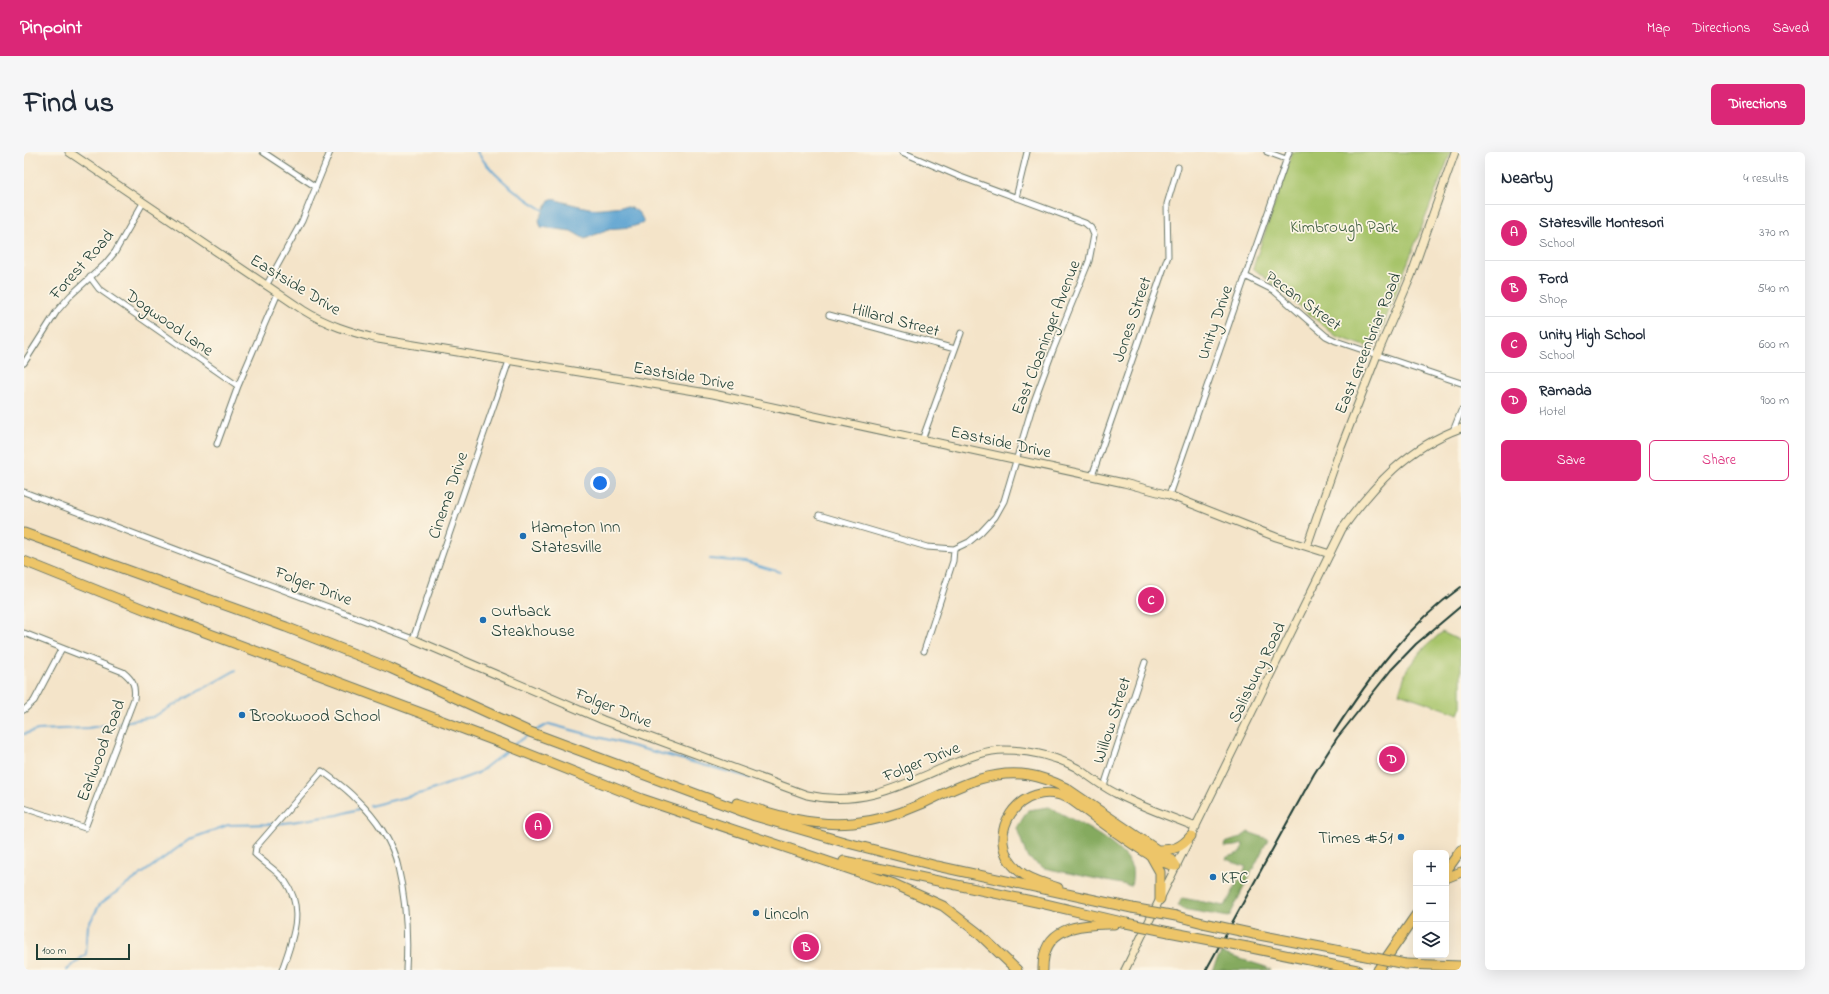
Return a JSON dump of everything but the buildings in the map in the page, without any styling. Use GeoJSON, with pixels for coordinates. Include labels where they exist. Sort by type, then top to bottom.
{"type":"FeatureCollection","features":[{"type":"Feature","properties":{"kind":"highway"},"geometry":{"type":"LineString","coordinates":[[24,533],[286,627],[390,668],[530,732],[756,816],[844,842],[944,868],[1110,904],[1176,916],[1254,934],[1432,970]]}},
{"type":"Feature","properties":{"kind":"highway"},"geometry":{"type":"LineString","coordinates":[[24,561],[146,610],[506,745],[642,799],[894,884],[943,906],[977,932],[1016,970]]}},
{"type":"Feature","properties":{"kind":"highway"},"geometry":{"type":"LineString","coordinates":[[619,765],[776,816],[820,824],[853,823],[886,817],[989,776],[1008,773],[1028,775],[1048,780],[1066,788],[1154,852],[1160,872],[1160,899]]}},
{"type":"Feature","properties":{"kind":"highway"},"geometry":{"type":"LineString","coordinates":[[1110,904],[1030,878],[1018,870],[1009,859],[1004,845],[1004,831],[1008,817],[1016,806],[1027,798],[1041,793],[1064,796],[1154,852],[1172,860],[1176,866]]}},
{"type":"Feature","properties":{"kind":"highway"},"geometry":{"type":"LineString","coordinates":[[1154,852],[1171,850],[1184,845],[1191,836]]}},
{"type":"Feature","properties":{"kind":"highway"},"geometry":{"type":"LineString","coordinates":[[788,848],[895,873],[1041,903],[1126,924],[1354,969]]}},
{"type":"Feature","properties":{"kind":"highway"},"geometry":{"type":"LineString","coordinates":[[1449,867],[1461,850]]}},
{"type":"Feature","properties":{"kind":"highway"},"geometry":{"type":"LineString","coordinates":[[1449,877],[1461,872]]}},
{"type":"Feature","properties":{"kind":"highway"},"geometry":{"type":"LineString","coordinates":[[1378,970],[1413,919]]}},
{"type":"Feature","properties":{"kind":"highway"},"geometry":{"type":"LineString","coordinates":[[1043,970],[1046,950],[1054,938],[1066,928],[1082,924],[1126,924]]}},
{"type":"Feature","properties":{"kind":"highway"},"geometry":{"type":"LineString","coordinates":[[1405,964],[1461,966]]}},
{"type":"Feature","properties":{"kind":"street","name":"Eastside Drive"},"geometry":{"type":"LineString","coordinates":[[69,152],[266,286],[316,318],[353,332],[378,339],[713,394],[1092,476],[1169,495],[1236,522],[1330,554]]}},
{"type":"Feature","properties":{"kind":"street"},"geometry":{"type":"LineString","coordinates":[[263,152],[316,187]]}},
{"type":"Feature","properties":{"kind":"street"},"geometry":{"type":"LineString","coordinates":[[266,286],[296,234],[330,152]]}},
{"type":"Feature","properties":{"kind":"street","name":"East Cloaninger Avenue"},"geometry":{"type":"LineString","coordinates":[[902,152],[958,176],[1085,223],[1091,228],[1094,235],[1089,261],[1033,404],[1004,501],[995,517],[969,542],[954,549]]}},
{"type":"Feature","properties":{"kind":"street"},"geometry":{"type":"LineString","coordinates":[[1016,198],[1027,152]]}},
{"type":"Feature","properties":{"kind":"street"},"geometry":{"type":"LineString","coordinates":[[1267,152],[1286,159]]}},
{"type":"Feature","properties":{"kind":"street","name":"Unity Drive"},"geometry":{"type":"LineString","coordinates":[[1169,495],[1289,152]]}},
{"type":"Feature","properties":{"kind":"street","name":"East Greenbriar Road"},"geometry":{"type":"LineString","coordinates":[[1307,546],[1340,450],[1377,355],[1411,276],[1455,152]]}},
{"type":"Feature","properties":{"kind":"street","name":"Jones Street"},"geometry":{"type":"LineString","coordinates":[[1092,476],[1166,260],[1168,247],[1166,204],[1178,167]]}},
{"type":"Feature","properties":{"kind":"street","name":"Forest Road"},"geometry":{"type":"LineString","coordinates":[[24,363],[57,311],[90,277],[105,264],[115,252],[143,203]]}},
{"type":"Feature","properties":{"kind":"street","name":"Pecan Street"},"geometry":{"type":"LineString","coordinates":[[1245,276],[1273,290],[1326,336],[1336,341],[1461,384]]}},
{"type":"Feature","properties":{"kind":"street","name":"Dogwood Lane"},"geometry":{"type":"LineString","coordinates":[[90,277],[99,289],[238,386]]}},
{"type":"Feature","properties":{"kind":"street"},"geometry":{"type":"LineString","coordinates":[[217,444],[238,386],[278,293]]}},
{"type":"Feature","properties":{"kind":"street","name":"Hillard Street"},"geometry":{"type":"LineString","coordinates":[[829,315],[956,349]]}},
{"type":"Feature","properties":{"kind":"street"},"geometry":{"type":"LineString","coordinates":[[922,440],[961,333]]}},
{"type":"Feature","properties":{"kind":"street","name":"Cinema Drive"},"geometry":{"type":"LineString","coordinates":[[413,639],[510,361]]}},
{"type":"Feature","properties":{"kind":"street"},"geometry":{"type":"LineString","coordinates":[[1453,431],[1461,411]]}},
{"type":"Feature","properties":{"kind":"street","name":"Salisbury Road"},"geometry":{"type":"LineString","coordinates":[[1125,970],[1342,529],[1378,482],[1401,462],[1420,449],[1461,428]]}},
{"type":"Feature","properties":{"kind":"street","name":"Folger Drive"},"geometry":{"type":"LineString","coordinates":[[24,492],[413,639],[603,720],[787,789],[826,800],[865,797],[895,788],[989,751],[1003,750],[1040,752],[1055,757],[1104,786],[1147,808],[1196,827]]}},
{"type":"Feature","properties":{"kind":"street"},"geometry":{"type":"LineString","coordinates":[[819,515],[927,547],[954,549],[953,561],[924,651]]}},
{"type":"Feature","properties":{"kind":"street","name":"Earlwood Road"},"geometry":{"type":"LineString","coordinates":[[24,633],[123,672],[131,679],[136,688],[134,699],[85,828],[24,808]]}},
{"type":"Feature","properties":{"kind":"street"},"geometry":{"type":"LineString","coordinates":[[24,710],[34,701],[62,648]]}},
{"type":"Feature","properties":{"kind":"street","name":"Willow Street"},"geometry":{"type":"LineString","coordinates":[[1104,786],[1145,662]]}},
{"type":"Feature","properties":{"kind":"street"},"geometry":{"type":"LineString","coordinates":[[282,970],[296,927],[297,909],[292,894],[284,880],[255,854],[256,847],[322,771],[357,799],[375,820],[389,843],[398,866],[405,912],[406,970]]}},
{"type":"Feature","properties":{"kind":"green space","name":"Kimbrough Park"},"geometry":{"type":"Polygon","coordinates":[[[1292,152],[1451,152],[1375,346],[1365,346],[1336,336],[1253,268],[1292,152]]]}},
{"type":"Feature","properties":{"kind":"green space"},"geometry":{"type":"Polygon","coordinates":[[[1442,632],[1461,641],[1461,709],[1459,714],[1399,693],[1407,669],[1422,650],[1442,632]]]}},
{"type":"Feature","properties":{"kind":"green space"},"geometry":{"type":"Polygon","coordinates":[[[1049,807],[1083,825],[1119,850],[1127,859],[1132,868],[1131,886],[1044,868],[1027,857],[1017,828],[1028,810],[1049,807]]]}},
{"type":"Feature","properties":{"kind":"green space"},"geometry":{"type":"Polygon","coordinates":[[[1248,832],[1268,839],[1229,917],[1182,909],[1178,906],[1182,898],[1225,906],[1246,867],[1226,859],[1227,857],[1242,852],[1243,844],[1224,847],[1225,843],[1240,838],[1248,832]]]}},
{"type":"Feature","properties":{"kind":"green space"},"geometry":{"type":"Polygon","coordinates":[[[1221,953],[1266,967],[1271,970],[1212,970],[1221,953]]]}},
{"type":"Feature","properties":{"kind":"water"},"geometry":{"type":"Polygon","coordinates":[[[552,199],[589,208],[628,207],[635,210],[640,215],[644,223],[631,227],[608,229],[585,239],[571,231],[541,227],[539,220],[549,200],[552,199]]]}},
{"type":"Feature","properties":{"kind":"waterway"},"geometry":{"type":"LineString","coordinates":[[477,152],[483,161],[508,185],[545,211]]}},
{"type":"Feature","properties":{"kind":"waterway"},"geometry":{"type":"LineString","coordinates":[[710,559],[745,562],[780,572]]}},
{"type":"Feature","properties":{"kind":"waterway"},"geometry":{"type":"LineString","coordinates":[[24,734],[38,730],[88,728],[153,717],[236,670]]}},
{"type":"Feature","properties":{"kind":"waterway"},"geometry":{"type":"LineString","coordinates":[[535,731],[549,724],[752,778]]}},
{"type":"Feature","properties":{"kind":"waterway"},"geometry":{"type":"LineString","coordinates":[[514,745],[528,735]]}},
{"type":"Feature","properties":{"kind":"waterway"},"geometry":{"type":"LineString","coordinates":[[370,806],[426,792],[478,773],[509,749]]}},
{"type":"Feature","properties":{"kind":"waterway"},"geometry":{"type":"LineString","coordinates":[[278,824],[338,815],[359,809]]}},
{"type":"Feature","properties":{"kind":"waterway"},"geometry":{"type":"LineString","coordinates":[[67,970],[86,954],[88,926],[100,904],[190,839],[228,825],[273,824]]}},
{"type":"Feature","properties":{"kind":"railway"},"geometry":{"type":"LineString","coordinates":[[1334,732],[1376,672],[1407,635],[1424,618],[1461,587]]}},
{"type":"Feature","properties":{"kind":"railway"},"geometry":{"type":"LineString","coordinates":[[1206,970],[1314,774],[1337,738],[1391,670],[1416,644],[1461,606]]}},
{"type":"Feature","properties":{"kind":"place","name":"Hampton Inn Statesville"},"geometry":{"type":"Point","coordinates":[523,536]}},
{"type":"Feature","properties":{"kind":"place","name":"Unity High School"},"geometry":{"type":"Point","coordinates":[1151,600]}},
{"type":"Feature","properties":{"kind":"place","name":"Outback Steakhouse"},"geometry":{"type":"Point","coordinates":[483,620]}},
{"type":"Feature","properties":{"kind":"place","name":"Brookwood School"},"geometry":{"type":"Point","coordinates":[242,715]}},
{"type":"Feature","properties":{"kind":"place","name":"Ramada"},"geometry":{"type":"Point","coordinates":[1392,759]}},
{"type":"Feature","properties":{"kind":"place","name":"Statesville Montesori"},"geometry":{"type":"Point","coordinates":[538,826]}},
{"type":"Feature","properties":{"kind":"place","name":"Times #51"},"geometry":{"type":"Point","coordinates":[1401,837]}},
{"type":"Feature","properties":{"kind":"place","name":"KFC"},"geometry":{"type":"Point","coordinates":[1213,877]}},
{"type":"Feature","properties":{"kind":"place","name":"Lincoln"},"geometry":{"type":"Point","coordinates":[756,913]}},
{"type":"Feature","properties":{"kind":"place","name":"Ford"},"geometry":{"type":"Point","coordinates":[806,947]}}]}
